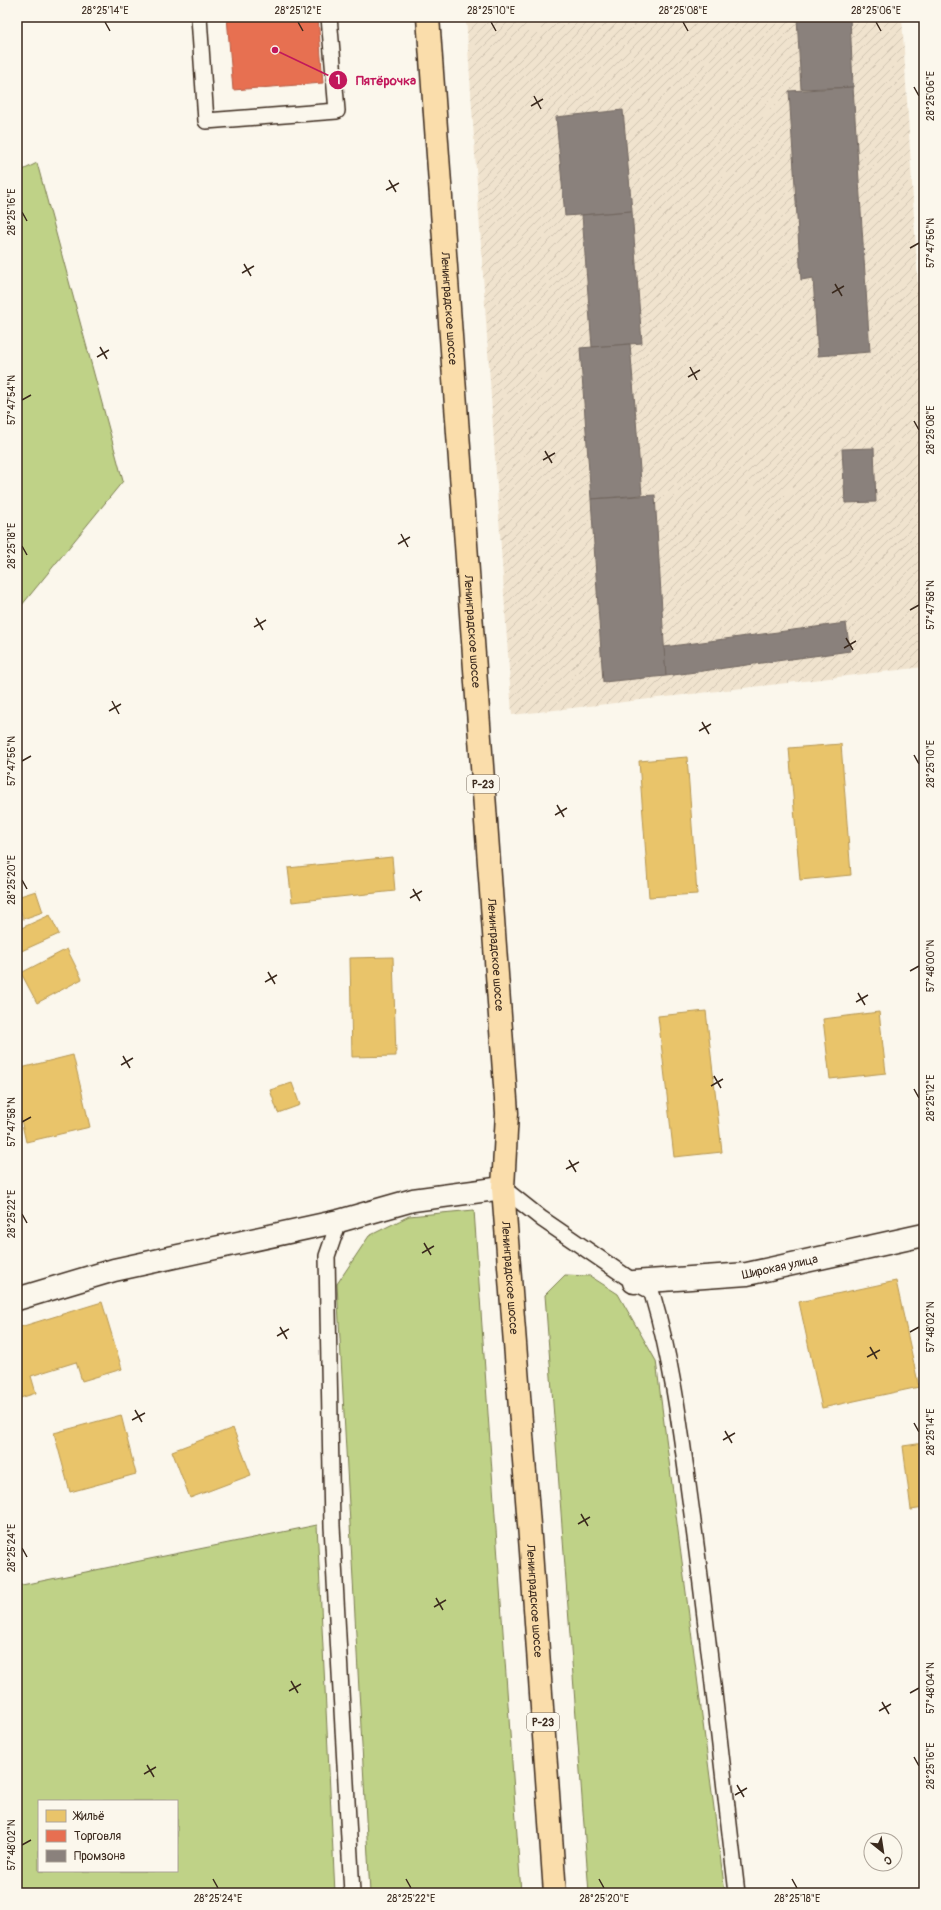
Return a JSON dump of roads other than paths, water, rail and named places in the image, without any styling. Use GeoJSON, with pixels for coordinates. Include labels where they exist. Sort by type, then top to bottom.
{"type":"FeatureCollection","features":[{"type":"Feature","properties":{"kind":"highway","name":"Ленинградское шоссе"},"geometry":{"type":"LineString","coordinates":[[428,17],[506,1105],[503,1188],[532,1559],[555,1893]]}},
{"type":"Feature","properties":{"kind":"street"},"geometry":{"type":"LineString","coordinates":[[17,1299],[114,1270],[339,1221],[413,1200],[503,1188]]}},
{"type":"Feature","properties":{"kind":"street","name":"Широкая улица"},"geometry":{"type":"LineString","coordinates":[[634,1282],[747,1274],[924,1235]]}},
{"type":"Feature","properties":{"kind":"lane"},"geometry":{"type":"LineString","coordinates":[[199,17],[206,122],[337,111],[329,17]]}},
{"type":"Feature","properties":{"kind":"lane"},"geometry":{"type":"LineString","coordinates":[[503,1188],[542,1219],[634,1282],[651,1291],[668,1354],[702,1590],[737,1893]]}},
{"type":"Feature","properties":{"kind":"lane"},"geometry":{"type":"LineString","coordinates":[[339,1221],[327,1256],[332,1526],[352,1893]]}},
{"type":"Feature","properties":{"kind":"place","name":"Пятёрочка"},"geometry":{"type":"Point","coordinates":[275,50]}}]}
